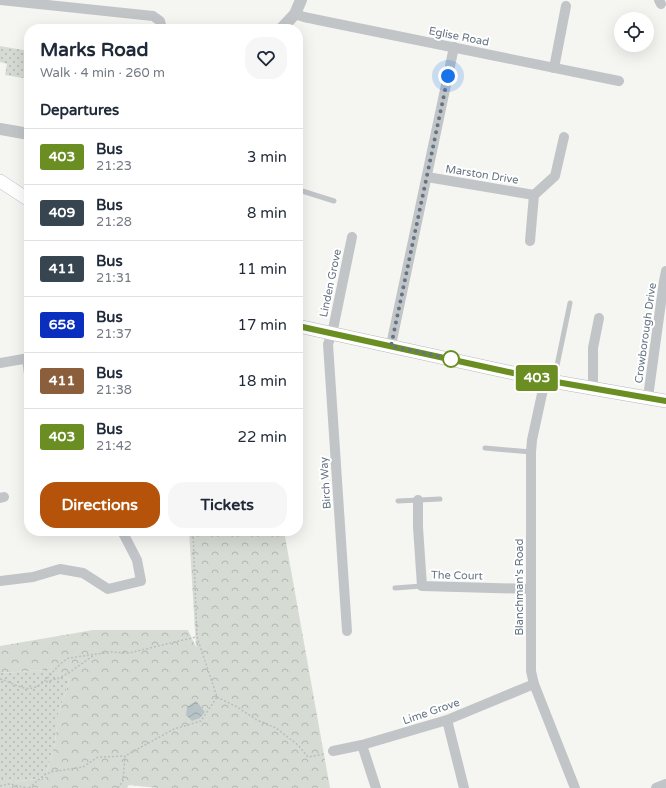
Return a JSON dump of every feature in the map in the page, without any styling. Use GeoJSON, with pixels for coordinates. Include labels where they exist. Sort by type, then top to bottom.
{"type":"FeatureCollection","features":[{"type":"Feature","properties":{"kind":"main road"},"geometry":{"type":"LineString","coordinates":[[0,181],[24,197]]}},
{"type":"Feature","properties":{"kind":"main road"},"geometry":{"type":"LineString","coordinates":[[303,327],[549,380],[666,401]]}},
{"type":"Feature","properties":{"kind":"street"},"geometry":{"type":"LineString","coordinates":[[0,0],[154,16],[160,21],[161,24]]}},
{"type":"Feature","properties":{"kind":"street"},"geometry":{"type":"LineString","coordinates":[[286,24],[295,14],[301,0]]}},
{"type":"Feature","properties":{"kind":"street"},"geometry":{"type":"LineString","coordinates":[[554,68],[566,6]]}},
{"type":"Feature","properties":{"kind":"street","name":"Eglise Road"},"geometry":{"type":"LineString","coordinates":[[295,14],[554,68],[619,80]]}},
{"type":"Feature","properties":{"kind":"street"},"geometry":{"type":"LineString","coordinates":[[391,346],[454,47]]}},
{"type":"Feature","properties":{"kind":"street"},"geometry":{"type":"LineString","coordinates":[[0,128],[24,133]]}},
{"type":"Feature","properties":{"kind":"street"},"geometry":{"type":"LineString","coordinates":[[530,241],[534,195],[555,176],[564,137]]}},
{"type":"Feature","properties":{"kind":"street","name":"Marston Drive"},"geometry":{"type":"LineString","coordinates":[[427,177],[534,195]]}},
{"type":"Feature","properties":{"kind":"street","name":"Linden Grove"},"geometry":{"type":"LineString","coordinates":[[332,334],[352,237]]}},
{"type":"Feature","properties":{"kind":"street","name":"Crowborough Drive"},"geometry":{"type":"LineString","coordinates":[[648,397],[666,272]]}},
{"type":"Feature","properties":{"kind":"street"},"geometry":{"type":"LineString","coordinates":[[593,387],[593,348],[599,318]]}},
{"type":"Feature","properties":{"kind":"street","name":"Birch Way"},"geometry":{"type":"LineString","coordinates":[[332,334],[328,344],[347,631]]}},
{"type":"Feature","properties":{"kind":"street"},"geometry":{"type":"LineString","coordinates":[[0,363],[24,359]]}},
{"type":"Feature","properties":{"kind":"street","name":"Blanchman's Road"},"geometry":{"type":"LineString","coordinates":[[549,380],[532,440],[531,452],[531,671],[534,684],[575,788]]}},
{"type":"Feature","properties":{"kind":"street","name":"The Court"},"geometry":{"type":"LineString","coordinates":[[418,500],[418,527],[422,586],[531,588]]}},
{"type":"Feature","properties":{"kind":"street"},"geometry":{"type":"LineString","coordinates":[[0,581],[33,577],[60,569],[83,573],[108,588],[141,581],[137,560],[125,536]]}},
{"type":"Feature","properties":{"kind":"street","name":"Lime Grove"},"geometry":{"type":"LineString","coordinates":[[333,751],[362,745],[447,720],[534,684]]}},
{"type":"Feature","properties":{"kind":"street"},"geometry":{"type":"LineString","coordinates":[[447,720],[464,788]]}},
{"type":"Feature","properties":{"kind":"street"},"geometry":{"type":"LineString","coordinates":[[362,745],[376,788]]}},
{"type":"Feature","properties":{"kind":"street"},"geometry":{"type":"LineString","coordinates":[[656,788],[666,784]]}},
{"type":"Feature","properties":{"kind":"lane"},"geometry":{"type":"LineString","coordinates":[[303,191],[334,202]]}},
{"type":"Feature","properties":{"kind":"lane"},"geometry":{"type":"LineString","coordinates":[[549,380],[570,303]]}},
{"type":"Feature","properties":{"kind":"lane"},"geometry":{"type":"LineString","coordinates":[[485,448],[531,452]]}},
{"type":"Feature","properties":{"kind":"lane"},"geometry":{"type":"LineString","coordinates":[[398,500],[440,499]]}},
{"type":"Feature","properties":{"kind":"lane"},"geometry":{"type":"LineString","coordinates":[[395,588],[422,586]]}},
{"type":"Feature","properties":{"kind":"path"},"geometry":{"type":"LineString","coordinates":[[193,536],[197,637],[217,697],[237,707],[257,720],[276,728],[298,745],[308,757],[333,751]]}},
{"type":"Feature","properties":{"kind":"path"},"geometry":{"type":"LineString","coordinates":[[44,682],[63,661],[69,658],[111,652],[129,653],[197,637]]}},
{"type":"Feature","properties":{"kind":"path"},"geometry":{"type":"LineString","coordinates":[[0,679],[23,688],[30,688],[70,672],[96,654]]}},
{"type":"Feature","properties":{"kind":"path"},"geometry":{"type":"LineString","coordinates":[[0,786],[9,784],[29,788],[44,775],[51,772],[84,768],[98,758],[125,756],[174,729],[201,721],[217,697]]}},
{"type":"Feature","properties":{"kind":"path"},"geometry":{"type":"LineString","coordinates":[[118,788],[122,781],[125,756]]}},
{"type":"Feature","properties":{"kind":"green space"},"geometry":{"type":"Polygon","coordinates":[[[0,46],[24,50],[24,78],[5,75],[7,64],[0,62],[0,46]]]}},
{"type":"Feature","properties":{"kind":"green space"},"geometry":{"type":"Polygon","coordinates":[[[189,536],[285,536],[330,788],[157,788],[129,785],[127,788],[0,788],[0,777],[11,782],[45,778],[54,749],[59,711],[70,680],[48,670],[0,673],[0,646],[93,630],[188,630],[196,647],[189,536]]]}},
{"type":"Feature","properties":{"kind":"green space"},"geometry":{"type":"Polygon","coordinates":[[[48,670],[70,680],[59,711],[54,749],[45,778],[11,782],[0,778],[0,673],[48,670]]]}},
{"type":"Feature","properties":{"kind":"water"},"geometry":{"type":"Polygon","coordinates":[[[196,701],[205,712],[200,718],[192,721],[186,715],[187,707],[196,701]]]}},
{"type":"Feature","properties":{"kind":"bus line","name":"403"},"geometry":{"type":"LineString","coordinates":[[303,327],[545,380],[666,401]]}},
{"type":"Feature","properties":{"kind":"route"},"geometry":{"type":"LineString","coordinates":[[448,76],[391,346],[451,359]]}}]}
